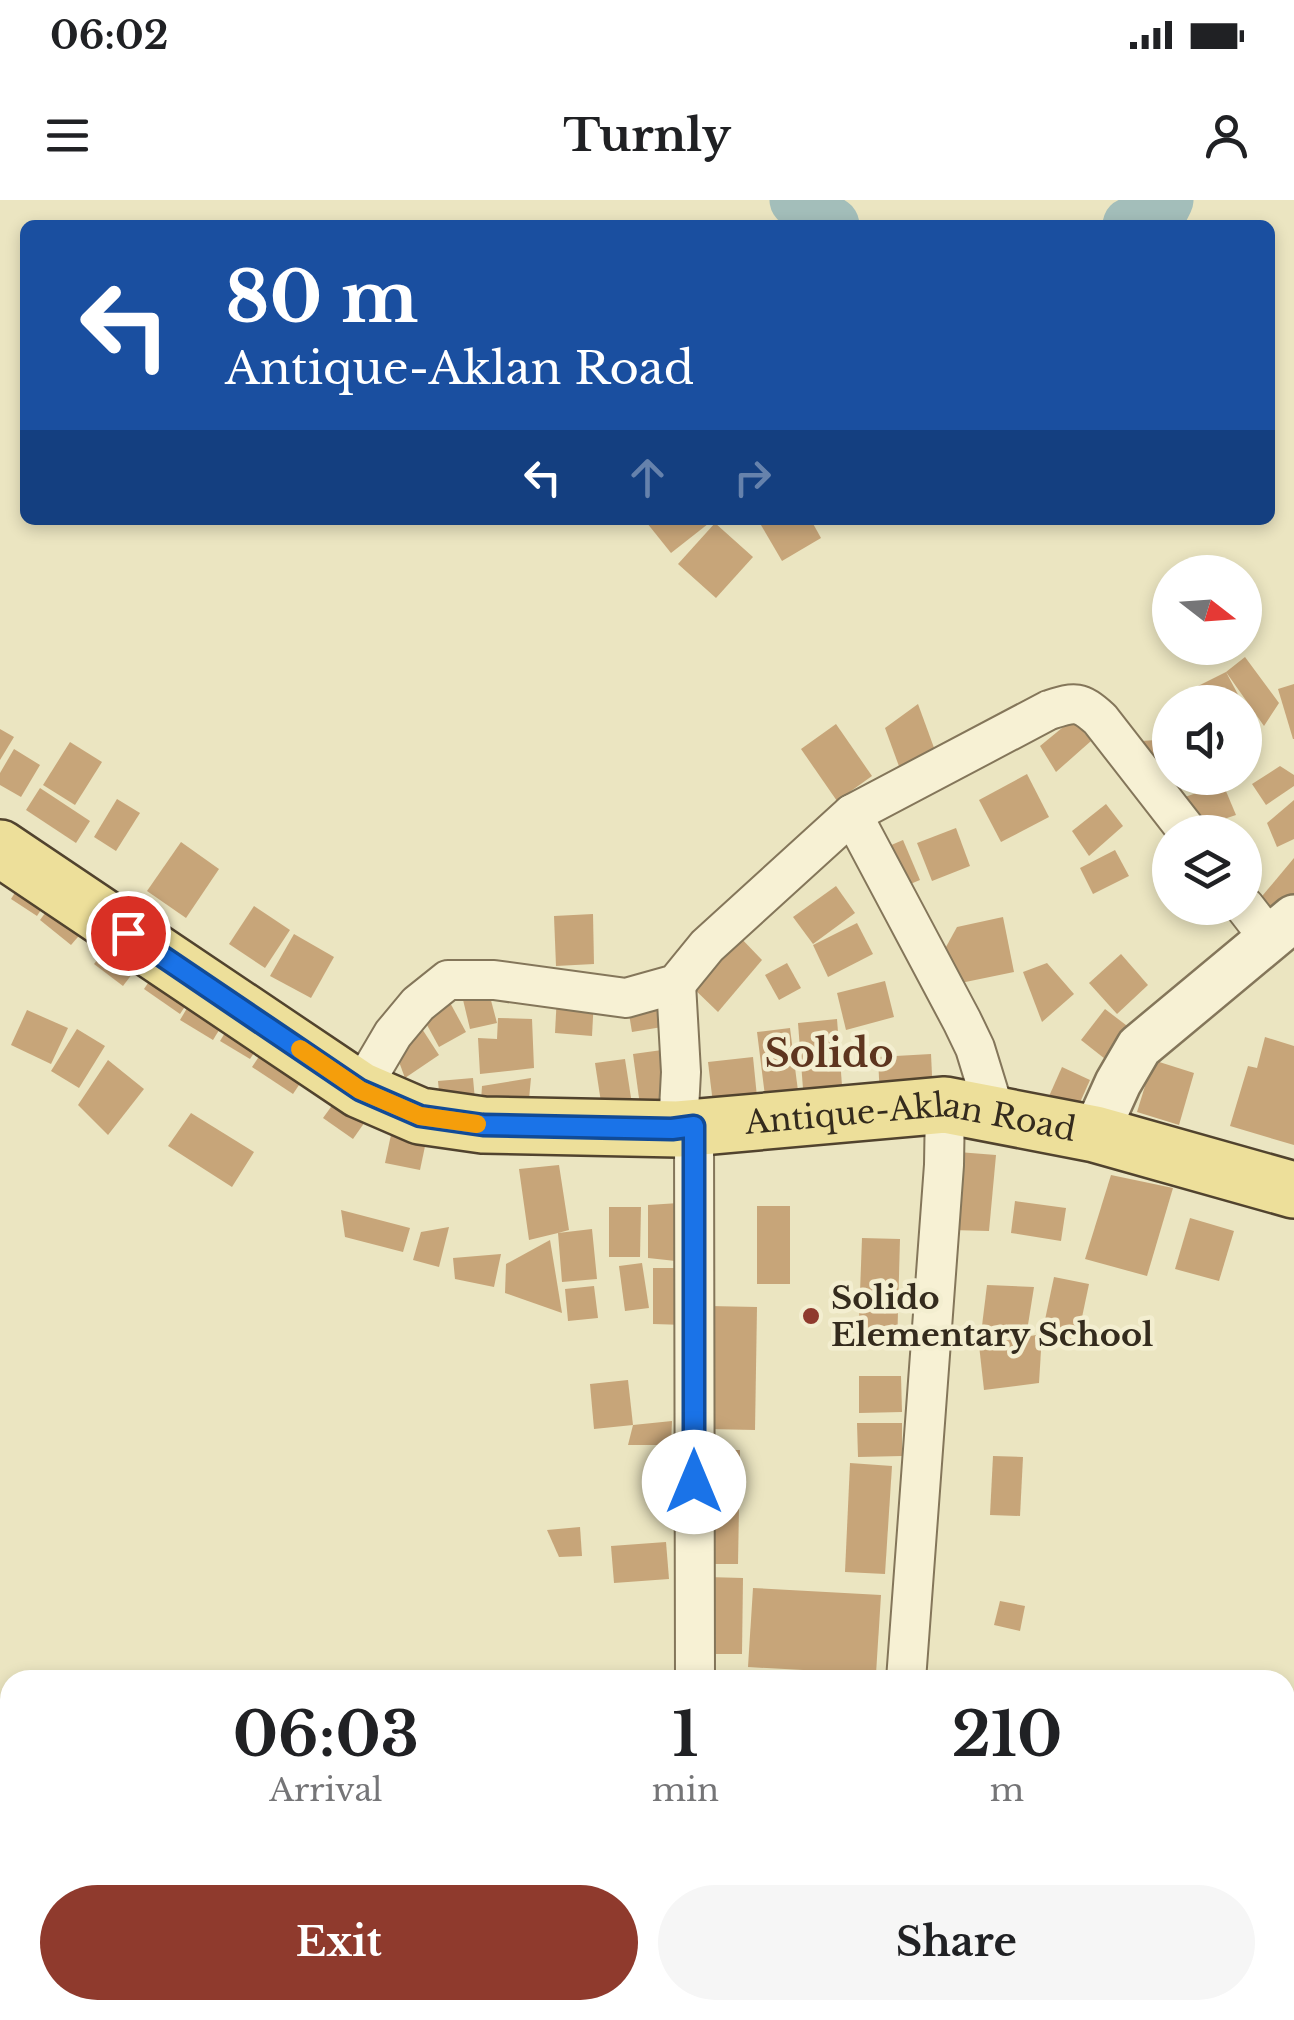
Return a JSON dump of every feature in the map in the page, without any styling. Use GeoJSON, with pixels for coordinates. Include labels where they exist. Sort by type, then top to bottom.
{"type":"FeatureCollection","features":[{"type":"Feature","properties":{"kind":"main road","name":"Antique-Aklan Road"},"geometry":{"type":"LineString","coordinates":[[0,848],[360,1090],[420,1116],[483,1125],[686,1127],[970,1109],[1095,1134],[1294,1190]]}},
{"type":"Feature","properties":{"kind":"street"},"geometry":{"type":"LineString","coordinates":[[360,1090],[393,1034],[418,1004],[448,980],[494,980],[626,998],[676,984],[707,946],[852,814],[1049,710],[1073,702],[1087,707],[1175,815]]}},
{"type":"Feature","properties":{"kind":"street"},"geometry":{"type":"LineString","coordinates":[[852,814],[974,1048],[970,1109],[943,1185],[907,1670]]}},
{"type":"Feature","properties":{"kind":"street"},"geometry":{"type":"LineString","coordinates":[[1095,1134],[1118,1083],[1140,1047],[1269,921]]}},
{"type":"Feature","properties":{"kind":"street"},"geometry":{"type":"LineString","coordinates":[[676,984],[686,1127],[694,1670]]}},
{"type":"Feature","properties":{"kind":"building"},"geometry":{"type":"Polygon","coordinates":[[[649,525],[707,525],[671,553],[649,525]]]}},
{"type":"Feature","properties":{"kind":"building"},"geometry":{"type":"Polygon","coordinates":[[[713,525],[753,557],[716,598],[678,564],[713,525]]]}},
{"type":"Feature","properties":{"kind":"building"},"geometry":{"type":"Polygon","coordinates":[[[761,525],[814,525],[821,538],[782,561],[761,525]]]}},
{"type":"Feature","properties":{"kind":"building"},"geometry":{"type":"Polygon","coordinates":[[[1235,665],[1251,665],[1279,703],[1264,726],[1262,685],[1235,685],[1226,672],[1235,665]]]}},
{"type":"Feature","properties":{"kind":"building"},"geometry":{"type":"Polygon","coordinates":[[[1226,672],[1233,685],[1200,685],[1226,672]]]}},
{"type":"Feature","properties":{"kind":"building"},"geometry":{"type":"Polygon","coordinates":[[[1294,684],[1294,739],[1293,739],[1278,689],[1294,684]]]}},
{"type":"Feature","properties":{"kind":"building"},"geometry":{"type":"Polygon","coordinates":[[[918,704],[937,756],[900,769],[885,728],[918,704]]]}},
{"type":"Feature","properties":{"kind":"building"},"geometry":{"type":"Polygon","coordinates":[[[1073,719],[1091,741],[1056,772],[1040,746],[1073,719]]]}},
{"type":"Feature","properties":{"kind":"building"},"geometry":{"type":"Polygon","coordinates":[[[836,724],[872,776],[837,801],[801,749],[836,724]]]}},
{"type":"Feature","properties":{"kind":"building"},"geometry":{"type":"Polygon","coordinates":[[[0,729],[14,737],[0,760],[0,729]]]}},
{"type":"Feature","properties":{"kind":"building"},"geometry":{"type":"Polygon","coordinates":[[[1152,740],[1152,773],[1128,742],[1152,740]]]}},
{"type":"Feature","properties":{"kind":"building"},"geometry":{"type":"Polygon","coordinates":[[[70,742],[102,762],[75,805],[43,785],[70,742]]]}},
{"type":"Feature","properties":{"kind":"building"},"geometry":{"type":"Polygon","coordinates":[[[14,749],[40,765],[21,797],[0,785],[0,773],[14,749]]]}},
{"type":"Feature","properties":{"kind":"building"},"geometry":{"type":"Polygon","coordinates":[[[1280,766],[1294,775],[1294,786],[1266,805],[1259,795],[1262,778],[1280,766]]]}},
{"type":"Feature","properties":{"kind":"building"},"geometry":{"type":"Polygon","coordinates":[[[1027,774],[1049,817],[1001,842],[979,800],[1027,774]]]}},
{"type":"Feature","properties":{"kind":"building"},"geometry":{"type":"Polygon","coordinates":[[[40,788],[90,821],[76,843],[26,810],[40,788]]]}},
{"type":"Feature","properties":{"kind":"building"},"geometry":{"type":"Polygon","coordinates":[[[1191,795],[1228,795],[1236,815],[1187,815],[1176,800],[1191,795]]]}},
{"type":"Feature","properties":{"kind":"building"},"geometry":{"type":"Polygon","coordinates":[[[117,799],[140,813],[116,851],[94,837],[117,799]]]}},
{"type":"Feature","properties":{"kind":"building"},"geometry":{"type":"Polygon","coordinates":[[[1294,800],[1294,839],[1277,847],[1267,823],[1294,800]]]}},
{"type":"Feature","properties":{"kind":"building"},"geometry":{"type":"Polygon","coordinates":[[[1106,804],[1123,826],[1089,856],[1072,831],[1106,804]]]}},
{"type":"Feature","properties":{"kind":"building"},"geometry":{"type":"Polygon","coordinates":[[[956,828],[970,866],[932,881],[917,843],[956,828]]]}},
{"type":"Feature","properties":{"kind":"building"},"geometry":{"type":"Polygon","coordinates":[[[903,840],[920,880],[898,889],[882,849],[903,840]]]}},
{"type":"Feature","properties":{"kind":"building"},"geometry":{"type":"Polygon","coordinates":[[[181,842],[219,869],[186,918],[147,891],[181,842]]]}},
{"type":"Feature","properties":{"kind":"building"},"geometry":{"type":"Polygon","coordinates":[[[1115,850],[1129,876],[1093,894],[1080,868],[1115,850]]]}},
{"type":"Feature","properties":{"kind":"building"},"geometry":{"type":"Polygon","coordinates":[[[1294,858],[1294,898],[1273,918],[1262,906],[1262,896],[1294,858]]]}},
{"type":"Feature","properties":{"kind":"building"},"geometry":{"type":"Polygon","coordinates":[[[28,872],[54,890],[37,916],[11,899],[28,872]]]}},
{"type":"Feature","properties":{"kind":"building"},"geometry":{"type":"Polygon","coordinates":[[[836,886],[855,913],[813,944],[793,917],[836,886]]]}},
{"type":"Feature","properties":{"kind":"building"},"geometry":{"type":"Polygon","coordinates":[[[57,897],[90,923],[71,945],[40,920],[57,897]]]}},
{"type":"Feature","properties":{"kind":"building"},"geometry":{"type":"Polygon","coordinates":[[[254,906],[290,930],[265,968],[229,944],[254,906]]]}},
{"type":"Feature","properties":{"kind":"building"},"geometry":{"type":"Polygon","coordinates":[[[593,914],[594,964],[556,966],[554,916],[593,914]]]}},
{"type":"Feature","properties":{"kind":"building"},"geometry":{"type":"Polygon","coordinates":[[[1003,917],[1014,972],[946,986],[941,956],[957,927],[1003,917]]]}},
{"type":"Feature","properties":{"kind":"building"},"geometry":{"type":"Polygon","coordinates":[[[857,923],[873,954],[828,977],[813,945],[857,923]]]}},
{"type":"Feature","properties":{"kind":"building"},"geometry":{"type":"Polygon","coordinates":[[[119,932],[148,953],[123,986],[94,964],[119,932]]]}},
{"type":"Feature","properties":{"kind":"building"},"geometry":{"type":"Polygon","coordinates":[[[294,934],[334,957],[311,998],[270,976],[294,934]]]}},
{"type":"Feature","properties":{"kind":"building"},"geometry":{"type":"Polygon","coordinates":[[[737,934],[762,960],[718,1012],[690,985],[737,934]]]}},
{"type":"Feature","properties":{"kind":"building"},"geometry":{"type":"Polygon","coordinates":[[[1121,954],[1148,985],[1117,1014],[1089,983],[1121,954]]]}},
{"type":"Feature","properties":{"kind":"building"},"geometry":{"type":"Polygon","coordinates":[[[787,963],[801,988],[779,1000],[765,975],[787,963]]]}},
{"type":"Feature","properties":{"kind":"building"},"geometry":{"type":"Polygon","coordinates":[[[1047,963],[1074,994],[1042,1022],[1023,972],[1047,963]]]}},
{"type":"Feature","properties":{"kind":"building"},"geometry":{"type":"Polygon","coordinates":[[[160,965],[196,990],[180,1014],[144,989],[160,965]]]}},
{"type":"Feature","properties":{"kind":"building"},"geometry":{"type":"Polygon","coordinates":[[[885,981],[894,1017],[846,1030],[837,993],[885,981]]]}},
{"type":"Feature","properties":{"kind":"building"},"geometry":{"type":"Polygon","coordinates":[[[459,983],[488,989],[497,1023],[470,1029],[459,983]]]}},
{"type":"Feature","properties":{"kind":"building"},"geometry":{"type":"Polygon","coordinates":[[[196,993],[229,1014],[213,1040],[180,1020],[196,993]]]}},
{"type":"Feature","properties":{"kind":"building"},"geometry":{"type":"Polygon","coordinates":[[[557,995],[594,998],[592,1036],[555,1033],[557,995]]]}},
{"type":"Feature","properties":{"kind":"building"},"geometry":{"type":"Polygon","coordinates":[[[663,996],[668,1026],[632,1032],[627,1002],[663,996]]]}},
{"type":"Feature","properties":{"kind":"building"},"geometry":{"type":"Polygon","coordinates":[[[448,999],[466,1032],[439,1047],[421,1014],[448,999]]]}},
{"type":"Feature","properties":{"kind":"building"},"geometry":{"type":"Polygon","coordinates":[[[1105,1009],[1139,1035],[1114,1066],[1081,1040],[1105,1009]]]}},
{"type":"Feature","properties":{"kind":"building"},"geometry":{"type":"Polygon","coordinates":[[[27,1010],[68,1028],[51,1064],[11,1045],[27,1010]]]}},
{"type":"Feature","properties":{"kind":"building"},"geometry":{"type":"Polygon","coordinates":[[[236,1015],[266,1034],[250,1059],[220,1041],[236,1015]]]}},
{"type":"Feature","properties":{"kind":"building"},"geometry":{"type":"Polygon","coordinates":[[[413,1015],[439,1055],[405,1078],[392,1043],[413,1015]]]}},
{"type":"Feature","properties":{"kind":"building"},"geometry":{"type":"Polygon","coordinates":[[[498,1018],[532,1019],[534,1068],[480,1074],[478,1038],[497,1039],[498,1018]]]}},
{"type":"Feature","properties":{"kind":"building"},"geometry":{"type":"Polygon","coordinates":[[[837,1019],[843,1099],[804,1102],[798,1023],[837,1019]]]}},
{"type":"Feature","properties":{"kind":"building"},"geometry":{"type":"Polygon","coordinates":[[[790,1028],[799,1099],[766,1104],[757,1032],[790,1028]]]}},
{"type":"Feature","properties":{"kind":"building"},"geometry":{"type":"Polygon","coordinates":[[[77,1029],[105,1046],[79,1088],[51,1071],[77,1029]]]}},
{"type":"Feature","properties":{"kind":"building"},"geometry":{"type":"Polygon","coordinates":[[[272,1037],[313,1064],[293,1094],[252,1067],[272,1037]]]}},
{"type":"Feature","properties":{"kind":"building"},"geometry":{"type":"Polygon","coordinates":[[[1265,1037],[1294,1046],[1294,1145],[1230,1126],[1248,1066],[1257,1068],[1265,1037]]]}},
{"type":"Feature","properties":{"kind":"building"},"geometry":{"type":"Polygon","coordinates":[[[662,1050],[673,1125],[642,1120],[633,1054],[662,1050]]]}},
{"type":"Feature","properties":{"kind":"building"},"geometry":{"type":"Polygon","coordinates":[[[931,1054],[933,1096],[880,1099],[878,1057],[931,1054]]]}},
{"type":"Feature","properties":{"kind":"building"},"geometry":{"type":"Polygon","coordinates":[[[753,1057],[758,1107],[714,1112],[708,1062],[753,1057]]]}},
{"type":"Feature","properties":{"kind":"building"},"geometry":{"type":"Polygon","coordinates":[[[625,1059],[634,1117],[604,1122],[595,1063],[625,1059]]]}},
{"type":"Feature","properties":{"kind":"building"},"geometry":{"type":"Polygon","coordinates":[[[108,1060],[144,1089],[108,1135],[78,1105],[108,1060]]]}},
{"type":"Feature","properties":{"kind":"building"},"geometry":{"type":"Polygon","coordinates":[[[1153,1060],[1194,1073],[1179,1125],[1137,1112],[1153,1060]]]}},
{"type":"Feature","properties":{"kind":"building"},"geometry":{"type":"Polygon","coordinates":[[[1062,1067],[1090,1080],[1070,1125],[1042,1112],[1062,1067]]]}},
{"type":"Feature","properties":{"kind":"building"},"geometry":{"type":"Polygon","coordinates":[[[473,1078],[475,1100],[440,1103],[438,1081],[473,1078]]]}},
{"type":"Feature","properties":{"kind":"building"},"geometry":{"type":"Polygon","coordinates":[[[531,1078],[527,1120],[480,1116],[482,1086],[531,1078]]]}},
{"type":"Feature","properties":{"kind":"building"},"geometry":{"type":"Polygon","coordinates":[[[344,1089],[374,1109],[353,1139],[323,1118],[344,1089]]]}},
{"type":"Feature","properties":{"kind":"building"},"geometry":{"type":"Polygon","coordinates":[[[191,1113],[254,1152],[232,1187],[168,1146],[191,1113]]]}},
{"type":"Feature","properties":{"kind":"building"},"geometry":{"type":"Polygon","coordinates":[[[395,1116],[428,1132],[420,1170],[385,1163],[395,1116]]]}},
{"type":"Feature","properties":{"kind":"building"},"geometry":{"type":"Polygon","coordinates":[[[958,1152],[996,1155],[989,1231],[951,1230],[958,1152]]]}},
{"type":"Feature","properties":{"kind":"building"},"geometry":{"type":"Polygon","coordinates":[[[559,1165],[569,1230],[529,1240],[519,1169],[559,1165]]]}},
{"type":"Feature","properties":{"kind":"building"},"geometry":{"type":"Polygon","coordinates":[[[1111,1175],[1173,1188],[1147,1276],[1085,1259],[1111,1175]]]}},
{"type":"Feature","properties":{"kind":"building"},"geometry":{"type":"Polygon","coordinates":[[[1015,1201],[1066,1208],[1061,1241],[1011,1233],[1015,1201]]]}},
{"type":"Feature","properties":{"kind":"building"},"geometry":{"type":"Polygon","coordinates":[[[679,1203],[685,1262],[648,1258],[648,1205],[679,1203]]]}},
{"type":"Feature","properties":{"kind":"building"},"geometry":{"type":"Polygon","coordinates":[[[757,1206],[790,1206],[790,1284],[757,1284],[757,1206]]]}},
{"type":"Feature","properties":{"kind":"building"},"geometry":{"type":"Polygon","coordinates":[[[609,1207],[641,1207],[640,1257],[609,1257],[609,1207]]]}},
{"type":"Feature","properties":{"kind":"building"},"geometry":{"type":"Polygon","coordinates":[[[341,1210],[410,1228],[403,1252],[345,1237],[341,1210]]]}},
{"type":"Feature","properties":{"kind":"building"},"geometry":{"type":"Polygon","coordinates":[[[1190,1218],[1234,1231],[1219,1281],[1175,1269],[1190,1218]]]}},
{"type":"Feature","properties":{"kind":"building"},"geometry":{"type":"Polygon","coordinates":[[[449,1227],[439,1267],[413,1260],[421,1232],[449,1227]]]}},
{"type":"Feature","properties":{"kind":"building"},"geometry":{"type":"Polygon","coordinates":[[[592,1229],[597,1279],[562,1282],[558,1233],[592,1229]]]}},
{"type":"Feature","properties":{"kind":"building"},"geometry":{"type":"Polygon","coordinates":[[[862,1238],[900,1239],[897,1348],[858,1347],[862,1238]]]}},
{"type":"Feature","properties":{"kind":"building"},"geometry":{"type":"Polygon","coordinates":[[[550,1240],[562,1313],[505,1293],[506,1264],[550,1240]]]}},
{"type":"Feature","properties":{"kind":"building"},"geometry":{"type":"Polygon","coordinates":[[[501,1254],[494,1287],[455,1279],[453,1258],[501,1254]]]}},
{"type":"Feature","properties":{"kind":"building"},"geometry":{"type":"Polygon","coordinates":[[[642,1263],[649,1308],[625,1311],[619,1266],[642,1263]]]}},
{"type":"Feature","properties":{"kind":"building"},"geometry":{"type":"Polygon","coordinates":[[[653,1268],[686,1268],[685,1325],[653,1324],[653,1268]]]}},
{"type":"Feature","properties":{"kind":"building"},"geometry":{"type":"Polygon","coordinates":[[[1054,1277],[1089,1284],[1077,1341],[1042,1334],[1054,1277]]]}},
{"type":"Feature","properties":{"kind":"building"},"geometry":{"type":"Polygon","coordinates":[[[987,1285],[1034,1287],[1027,1331],[981,1334],[987,1285]]]}},
{"type":"Feature","properties":{"kind":"building"},"geometry":{"type":"Polygon","coordinates":[[[594,1286],[598,1318],[568,1321],[565,1289],[594,1286]]]}},
{"type":"Feature","properties":{"kind":"building"},"geometry":{"type":"Polygon","coordinates":[[[709,1306],[757,1307],[755,1430],[707,1429],[709,1306]]]}},
{"type":"Feature","properties":{"kind":"building"},"geometry":{"type":"Polygon","coordinates":[[[1042,1334],[1039,1383],[984,1390],[979,1345],[1042,1334]]]}},
{"type":"Feature","properties":{"kind":"building"},"geometry":{"type":"Polygon","coordinates":[[[859,1376],[901,1376],[902,1412],[859,1413],[859,1376]]]}},
{"type":"Feature","properties":{"kind":"building"},"geometry":{"type":"Polygon","coordinates":[[[628,1380],[633,1425],[594,1429],[590,1384],[628,1380]]]}},
{"type":"Feature","properties":{"kind":"building"},"geometry":{"type":"Polygon","coordinates":[[[672,1421],[671,1445],[628,1445],[633,1425],[672,1421]]]}},
{"type":"Feature","properties":{"kind":"building"},"geometry":{"type":"Polygon","coordinates":[[[857,1423],[902,1423],[902,1456],[858,1457],[857,1423]]]}},
{"type":"Feature","properties":{"kind":"building"},"geometry":{"type":"Polygon","coordinates":[[[711,1450],[740,1450],[738,1564],[709,1564],[711,1450]]]}},
{"type":"Feature","properties":{"kind":"building"},"geometry":{"type":"Polygon","coordinates":[[[993,1456],[1023,1457],[1020,1516],[990,1515],[993,1456]]]}},
{"type":"Feature","properties":{"kind":"building"},"geometry":{"type":"Polygon","coordinates":[[[850,1463],[892,1466],[885,1574],[845,1572],[850,1463]]]}},
{"type":"Feature","properties":{"kind":"building"},"geometry":{"type":"Polygon","coordinates":[[[580,1527],[582,1556],[559,1557],[547,1530],[580,1527]]]}},
{"type":"Feature","properties":{"kind":"building"},"geometry":{"type":"Polygon","coordinates":[[[666,1542],[669,1579],[614,1583],[611,1546],[666,1542]]]}},
{"type":"Feature","properties":{"kind":"building"},"geometry":{"type":"Polygon","coordinates":[[[707,1577],[743,1578],[742,1654],[706,1654],[707,1577]]]}},
{"type":"Feature","properties":{"kind":"building"},"geometry":{"type":"Polygon","coordinates":[[[753,1588],[881,1595],[876,1670],[748,1667],[753,1588]]]}},
{"type":"Feature","properties":{"kind":"building"},"geometry":{"type":"Polygon","coordinates":[[[1000,1601],[1025,1606],[1020,1631],[994,1625],[1000,1601]]]}},
{"type":"Feature","properties":{"kind":"waterway"},"geometry":{"type":"LineString","coordinates":[[797,200],[825,220]]}},
{"type":"Feature","properties":{"kind":"waterway"},"geometry":{"type":"LineString","coordinates":[[1142,220],[1160,212],[1166,200]]}},
{"type":"Feature","properties":{"kind":"slow traffic"},"geometry":{"type":"LineString","coordinates":[[300,1049],[360,1090],[420,1116],[477,1124]]}},
{"type":"Feature","properties":{"kind":"place","name":"Solido Elementary School"},"geometry":{"type":"Point","coordinates":[811,1316]}},
{"type":"Feature","properties":{"kind":"district","name":"Solido"},"geometry":{"type":"Point","coordinates":[829,1054]}},
{"type":"Feature","properties":{"kind":"route"},"geometry":{"type":"LineString","coordinates":[[128,933],[360,1090],[420,1116],[483,1125],[672,1129],[694,1126],[694,1482]]}}]}
